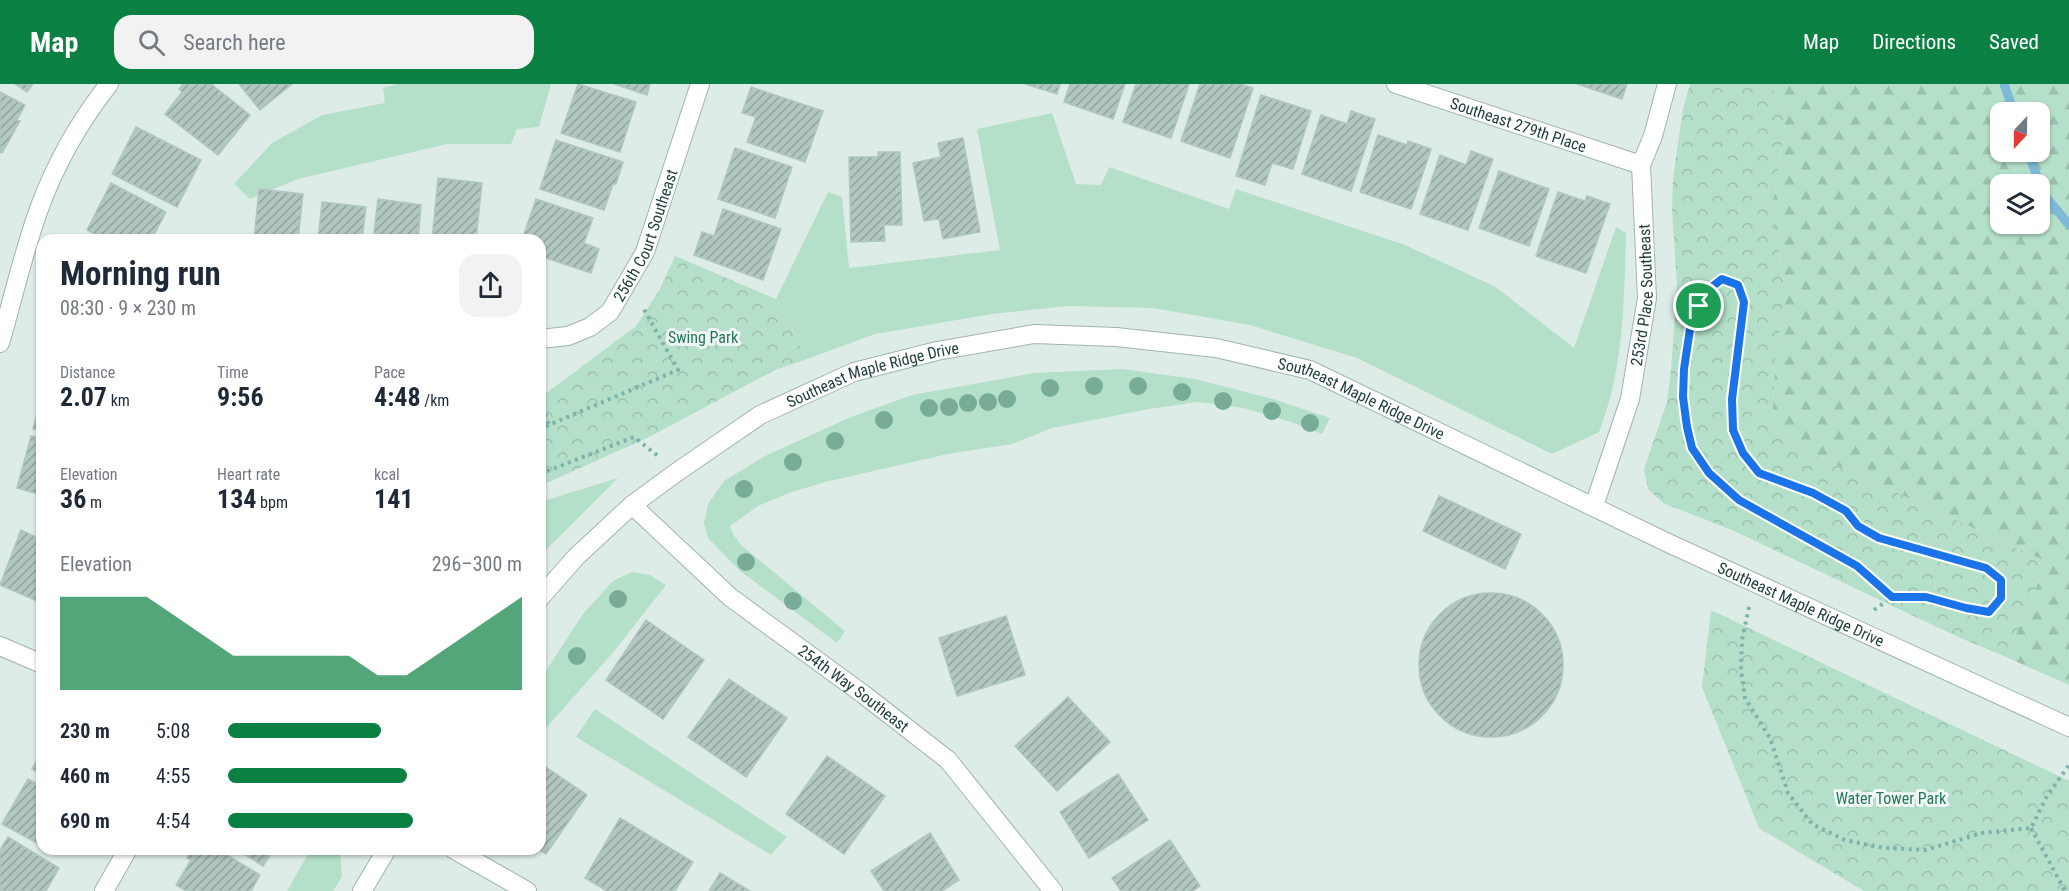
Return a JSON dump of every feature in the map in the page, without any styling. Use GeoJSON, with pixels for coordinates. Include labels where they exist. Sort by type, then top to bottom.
{"type":"FeatureCollection","features":[{"type":"Feature","properties":{"kind":"street"},"geometry":{"type":"LineString","coordinates":[[0,343],[39,209],[63,154],[96,100],[109,84]]}},
{"type":"Feature","properties":{"kind":"street","name":"256th Court Southeast"},"geometry":{"type":"LineString","coordinates":[[546,338],[568,336],[590,327],[610,312],[628,283],[645,252],[700,84]]}},
{"type":"Feature","properties":{"kind":"street","name":"Southeast 279th Place"},"geometry":{"type":"LineString","coordinates":[[1396,84],[1641,165]]}},
{"type":"Feature","properties":{"kind":"street","name":"253rd Place Southeast"},"geometry":{"type":"LineString","coordinates":[[1594,506],[1630,399],[1647,298],[1641,165],[1653,136],[1667,84]]}},
{"type":"Feature","properties":{"kind":"street","name":"Southeast Maple Ridge Drive"},"geometry":{"type":"LineString","coordinates":[[546,591],[576,556],[632,505],[677,472],[760,415],[854,372],[937,351],[1034,334],[1116,337],[1216,348],[1310,370],[1666,542],[2069,727]]}},
{"type":"Feature","properties":{"kind":"street","name":"254th Way Southeast"},"geometry":{"type":"LineString","coordinates":[[632,505],[730,597],[863,694],[948,760],[1053,891]]}},
{"type":"Feature","properties":{"kind":"street"},"geometry":{"type":"LineString","coordinates":[[0,646],[36,661]]}},
{"type":"Feature","properties":{"kind":"street"},"geometry":{"type":"LineString","coordinates":[[104,891],[125,855]]}},
{"type":"Feature","properties":{"kind":"street"},"geometry":{"type":"LineString","coordinates":[[362,891],[383,855]]}},
{"type":"Feature","properties":{"kind":"street"},"geometry":{"type":"LineString","coordinates":[[464,855],[527,891]]}},
{"type":"Feature","properties":{"kind":"path"},"geometry":{"type":"LineString","coordinates":[[1852,627],[1892,597],[1926,597],[1989,612],[2001,598],[2001,580],[1986,568],[1879,538],[1858,526],[1846,511],[1813,493],[1759,473],[1743,453],[1733,430],[1732,399],[1744,302],[1738,285],[1722,279],[1709,289],[1690,329],[1684,369],[1683,397],[1692,448],[1709,473],[1739,500],[1857,566],[1892,597]]}},
{"type":"Feature","properties":{"kind":"path"},"geometry":{"type":"LineString","coordinates":[[546,427],[678,370],[628,283]]}},
{"type":"Feature","properties":{"kind":"path"},"geometry":{"type":"LineString","coordinates":[[546,417],[549,425]]}},
{"type":"Feature","properties":{"kind":"path"},"geometry":{"type":"LineString","coordinates":[[546,472],[634,437],[677,472]]}},
{"type":"Feature","properties":{"kind":"path"},"geometry":{"type":"LineString","coordinates":[[1758,584],[1747,613],[1743,640],[1741,670],[1745,698],[1770,738],[1788,793],[1812,824],[1845,840],[1884,848],[1925,849],[1982,833],[2031,828]]}},
{"type":"Feature","properties":{"kind":"path"},"geometry":{"type":"LineString","coordinates":[[2031,828],[2047,796],[2069,765]]}},
{"type":"Feature","properties":{"kind":"path"},"geometry":{"type":"LineString","coordinates":[[2031,828],[2065,891]]}},
{"type":"Feature","properties":{"kind":"green space"},"geometry":{"type":"Polygon","coordinates":[[[397,84],[551,84],[539,127],[517,129],[511,144],[447,144],[298,179],[250,199],[234,184],[272,143],[322,115],[385,103],[383,88],[397,84]]]}},
{"type":"Feature","properties":{"kind":"green space"},"geometry":{"type":"Polygon","coordinates":[[[1690,84],[1770,84],[1786,117],[1772,210],[1786,294],[1775,362],[1772,428],[1804,450],[2047,562],[2006,657],[1956,636],[1732,530],[1663,503],[1648,489],[1644,469],[1667,402],[1671,370],[1677,286],[1672,210],[1673,179],[1683,109],[1690,84]]]}},
{"type":"Feature","properties":{"kind":"green space"},"geometry":{"type":"Polygon","coordinates":[[[1770,84],[2069,84],[2069,685],[2006,657],[2047,562],[1804,450],[1772,428],[1775,362],[1786,294],[1772,210],[1786,117],[1770,84]]]}},
{"type":"Feature","properties":{"kind":"green space"},"geometry":{"type":"Polygon","coordinates":[[[1052,113],[1076,184],[1101,185],[1109,167],[1229,209],[1236,189],[1405,245],[1496,287],[1574,348],[1616,227],[1626,233],[1621,334],[1613,384],[1599,432],[1552,454],[1357,358],[1250,325],[1153,308],[1068,306],[992,314],[875,334],[807,359],[776,299],[828,192],[842,197],[849,268],[1000,250],[977,129],[1052,113]]]}},
{"type":"Feature","properties":{"kind":"green space","name":"Swing Park"},"geometry":{"type":"Polygon","coordinates":[[[675,256],[776,299],[807,359],[775,370],[649,437],[546,483],[546,394],[636,326],[660,289],[675,256]]]}},
{"type":"Feature","properties":{"kind":"green space"},"geometry":{"type":"Polygon","coordinates":[[[1122,369],[1195,379],[1273,399],[1330,418],[1322,434],[1244,408],[1198,402],[1149,409],[1052,428],[1012,444],[948,454],[825,482],[758,506],[730,526],[741,545],[845,631],[837,643],[740,571],[708,538],[704,523],[708,504],[724,481],[765,456],[851,417],[912,395],[1034,373],[1122,369]]]}},
{"type":"Feature","properties":{"kind":"green space"},"geometry":{"type":"Polygon","coordinates":[[[618,478],[546,550],[546,500],[618,478]]]}},
{"type":"Feature","properties":{"kind":"green space"},"geometry":{"type":"Polygon","coordinates":[[[632,572],[650,575],[666,585],[615,650],[546,728],[546,671],[583,614],[613,581],[632,572]]]}},
{"type":"Feature","properties":{"kind":"green space","name":"Water Tower Park"},"geometry":{"type":"Polygon","coordinates":[[[1711,610],[2069,781],[2069,891],[1864,891],[1759,828],[1702,687],[1711,610]]]}},
{"type":"Feature","properties":{"kind":"green space"},"geometry":{"type":"Polygon","coordinates":[[[595,709],[787,837],[771,855],[576,737],[595,709]]]}},
{"type":"Feature","properties":{"kind":"green space"},"geometry":{"type":"Polygon","coordinates":[[[308,855],[340,855],[342,877],[333,891],[287,891],[308,855]]]}},
{"type":"Feature","properties":{"kind":"building"},"geometry":{"type":"Polygon","coordinates":[[[15,84],[33,84],[27,92],[15,84]]]}},
{"type":"Feature","properties":{"kind":"building"},"geometry":{"type":"Polygon","coordinates":[[[183,84],[211,84],[250,115],[218,155],[165,114],[182,92],[179,89],[183,84]]]}},
{"type":"Feature","properties":{"kind":"building"},"geometry":{"type":"Polygon","coordinates":[[[239,84],[292,84],[260,110],[239,84]]]}},
{"type":"Feature","properties":{"kind":"building"},"geometry":{"type":"Polygon","coordinates":[[[578,84],[636,102],[620,152],[561,133],[578,84]]]}},
{"type":"Feature","properties":{"kind":"building"},"geometry":{"type":"Polygon","coordinates":[[[614,84],[650,84],[647,95],[614,84]]]}},
{"type":"Feature","properties":{"kind":"building"},"geometry":{"type":"Polygon","coordinates":[[[1025,84],[1060,84],[1057,94],[1025,84]]]}},
{"type":"Feature","properties":{"kind":"building"},"geometry":{"type":"Polygon","coordinates":[[[1070,84],[1125,84],[1113,119],[1064,102],[1070,84]]]}},
{"type":"Feature","properties":{"kind":"building"},"geometry":{"type":"Polygon","coordinates":[[[1136,84],[1189,84],[1171,138],[1123,122],[1136,84]]]}},
{"type":"Feature","properties":{"kind":"building"},"geometry":{"type":"Polygon","coordinates":[[[1200,84],[1240,84],[1253,88],[1230,158],[1181,141],[1200,84]]]}},
{"type":"Feature","properties":{"kind":"building"},"geometry":{"type":"Polygon","coordinates":[[[1577,84],[1627,84],[1622,99],[1577,84]]]}},
{"type":"Feature","properties":{"kind":"building"},"geometry":{"type":"Polygon","coordinates":[[[751,87],[823,111],[805,162],[747,142],[756,117],[742,113],[751,87]]]}},
{"type":"Feature","properties":{"kind":"building"},"geometry":{"type":"Polygon","coordinates":[[[0,92],[25,105],[17,120],[20,121],[2,153],[0,152],[0,92]]]}},
{"type":"Feature","properties":{"kind":"building"},"geometry":{"type":"Polygon","coordinates":[[[1261,95],[1311,111],[1293,169],[1272,163],[1265,185],[1236,176],[1261,95]]]}},
{"type":"Feature","properties":{"kind":"building"},"geometry":{"type":"Polygon","coordinates":[[[1351,111],[1375,119],[1351,191],[1302,174],[1321,115],[1347,124],[1351,111]]]}},
{"type":"Feature","properties":{"kind":"building"},"geometry":{"type":"Polygon","coordinates":[[[136,127],[201,160],[177,207],[112,174],[136,127]]]}},
{"type":"Feature","properties":{"kind":"building"},"geometry":{"type":"Polygon","coordinates":[[[1378,135],[1407,145],[1408,141],[1431,149],[1411,209],[1360,192],[1378,135]]]}},
{"type":"Feature","properties":{"kind":"building"},"geometry":{"type":"Polygon","coordinates":[[[963,138],[980,232],[943,239],[939,219],[924,221],[913,163],[941,157],[938,143],[963,138]]]}},
{"type":"Feature","properties":{"kind":"building"},"geometry":{"type":"Polygon","coordinates":[[[556,140],[623,162],[604,210],[540,189],[556,140]]]}},
{"type":"Feature","properties":{"kind":"building"},"geometry":{"type":"Polygon","coordinates":[[[735,148],[792,167],[775,218],[718,199],[735,148]]]}},
{"type":"Feature","properties":{"kind":"building"},"geometry":{"type":"Polygon","coordinates":[[[1471,151],[1493,159],[1468,230],[1420,214],[1440,155],[1466,165],[1471,151]]]}},
{"type":"Feature","properties":{"kind":"building"},"geometry":{"type":"Polygon","coordinates":[[[878,152],[900,152],[902,225],[884,225],[885,241],[851,242],[849,157],[878,157],[878,152]]]}},
{"type":"Feature","properties":{"kind":"building"},"geometry":{"type":"Polygon","coordinates":[[[1499,171],[1549,189],[1529,246],[1479,228],[1499,171]]]}},
{"type":"Feature","properties":{"kind":"building"},"geometry":{"type":"Polygon","coordinates":[[[438,178],[482,183],[477,234],[433,234],[438,178]]]}},
{"type":"Feature","properties":{"kind":"building"},"geometry":{"type":"Polygon","coordinates":[[[111,183],[166,212],[154,234],[94,234],[87,230],[111,183]]]}},
{"type":"Feature","properties":{"kind":"building"},"geometry":{"type":"Polygon","coordinates":[[[259,189],[303,194],[299,234],[255,234],[259,189]]]}},
{"type":"Feature","properties":{"kind":"building"},"geometry":{"type":"Polygon","coordinates":[[[1558,192],[1585,201],[1587,196],[1610,204],[1586,273],[1536,256],[1558,192]]]}},
{"type":"Feature","properties":{"kind":"building"},"geometry":{"type":"Polygon","coordinates":[[[378,199],[421,205],[419,234],[374,234],[378,199]]]}},
{"type":"Feature","properties":{"kind":"building"},"geometry":{"type":"Polygon","coordinates":[[[536,199],[593,218],[584,243],[599,249],[591,273],[546,258],[546,234],[524,234],[536,199]]]}},
{"type":"Feature","properties":{"kind":"building"},"geometry":{"type":"Polygon","coordinates":[[[322,202],[366,207],[363,234],[319,234],[322,202]]]}},
{"type":"Feature","properties":{"kind":"building"},"geometry":{"type":"Polygon","coordinates":[[[723,209],[781,229],[763,280],[694,255],[702,232],[714,236],[723,209]]]}},
{"type":"Feature","properties":{"kind":"building"},"geometry":{"type":"Polygon","coordinates":[[[31,436],[36,437],[36,493],[17,488],[31,436]]]}},
{"type":"Feature","properties":{"kind":"building"},"geometry":{"type":"Polygon","coordinates":[[[1439,496],[1521,534],[1505,569],[1423,531],[1439,496]]]}},
{"type":"Feature","properties":{"kind":"building"},"geometry":{"type":"Polygon","coordinates":[[[21,530],[36,537],[36,600],[0,585],[21,530]]]}},
{"type":"Feature","properties":{"kind":"building"},"geometry":{"type":"Polygon","coordinates":[[[1491,593],[1518,599],[1531,605],[1542,614],[1551,625],[1557,638],[1563,665],[1557,692],[1551,705],[1542,716],[1531,725],[1518,731],[1491,737],[1464,731],[1451,725],[1440,716],[1431,705],[1425,692],[1419,665],[1425,638],[1431,625],[1440,614],[1451,605],[1464,599],[1491,593]]]}},
{"type":"Feature","properties":{"kind":"building"},"geometry":{"type":"Polygon","coordinates":[[[1006,616],[1025,675],[957,696],[939,638],[1006,616]]]}},
{"type":"Feature","properties":{"kind":"building"},"geometry":{"type":"Polygon","coordinates":[[[646,620],[704,660],[663,719],[606,680],[646,620]]]}},
{"type":"Feature","properties":{"kind":"building"},"geometry":{"type":"Polygon","coordinates":[[[729,679],[787,718],[746,777],[688,737],[729,679]]]}},
{"type":"Feature","properties":{"kind":"building"},"geometry":{"type":"Polygon","coordinates":[[[1068,697],[1110,742],[1057,791],[1015,746],[1068,697]]]}},
{"type":"Feature","properties":{"kind":"building"},"geometry":{"type":"Polygon","coordinates":[[[827,756],[885,796],[844,854],[786,814],[827,756]]]}},
{"type":"Feature","properties":{"kind":"building"},"geometry":{"type":"Polygon","coordinates":[[[546,767],[587,795],[546,854],[546,767]]]}},
{"type":"Feature","properties":{"kind":"building"},"geometry":{"type":"Polygon","coordinates":[[[1118,774],[1148,820],[1089,858],[1060,812],[1118,774]]]}},
{"type":"Feature","properties":{"kind":"building"},"geometry":{"type":"Polygon","coordinates":[[[28,779],[36,784],[36,843],[2,824],[28,779]]]}},
{"type":"Feature","properties":{"kind":"building"},"geometry":{"type":"Polygon","coordinates":[[[620,818],[693,862],[675,891],[607,891],[585,878],[620,818]]]}},
{"type":"Feature","properties":{"kind":"building"},"geometry":{"type":"Polygon","coordinates":[[[930,833],[959,880],[942,891],[884,891],[871,871],[930,833]]]}},
{"type":"Feature","properties":{"kind":"building"},"geometry":{"type":"Polygon","coordinates":[[[8,837],[59,868],[46,891],[0,891],[0,850],[8,837]]]}},
{"type":"Feature","properties":{"kind":"building"},"geometry":{"type":"Polygon","coordinates":[[[1170,840],[1200,886],[1193,891],[1121,891],[1112,878],[1170,840]]]}},
{"type":"Feature","properties":{"kind":"building"},"geometry":{"type":"Polygon","coordinates":[[[189,855],[227,855],[260,875],[251,891],[186,891],[176,885],[191,860],[187,858],[189,855]]]}},
{"type":"Feature","properties":{"kind":"building"},"geometry":{"type":"Polygon","coordinates":[[[246,855],[270,855],[263,866],[246,855]]]}},
{"type":"Feature","properties":{"kind":"building"},"geometry":{"type":"Polygon","coordinates":[[[720,873],[750,891],[709,891],[720,873]]]}},
{"type":"Feature","properties":{"kind":"waterway"},"geometry":{"type":"LineString","coordinates":[[2004,84],[2010,102]]}},
{"type":"Feature","properties":{"kind":"waterway"},"geometry":{"type":"LineString","coordinates":[[2032,162],[2036,174]]}},
{"type":"Feature","properties":{"kind":"waterway"},"geometry":{"type":"LineString","coordinates":[[2050,202],[2069,225]]}},
{"type":"Feature","properties":{"kind":"route"},"geometry":{"type":"LineString","coordinates":[[1722,279],[1738,285],[1744,302],[1732,399],[1733,430],[1743,453],[1759,473],[1813,493],[1846,511],[1858,526],[1879,538],[1986,568],[2001,580],[2001,598],[1989,612],[1926,597],[1892,597],[1857,566],[1739,500],[1709,473],[1692,448],[1683,397],[1684,369],[1690,329],[1699,306],[1709,289],[1722,279]]}}]}
